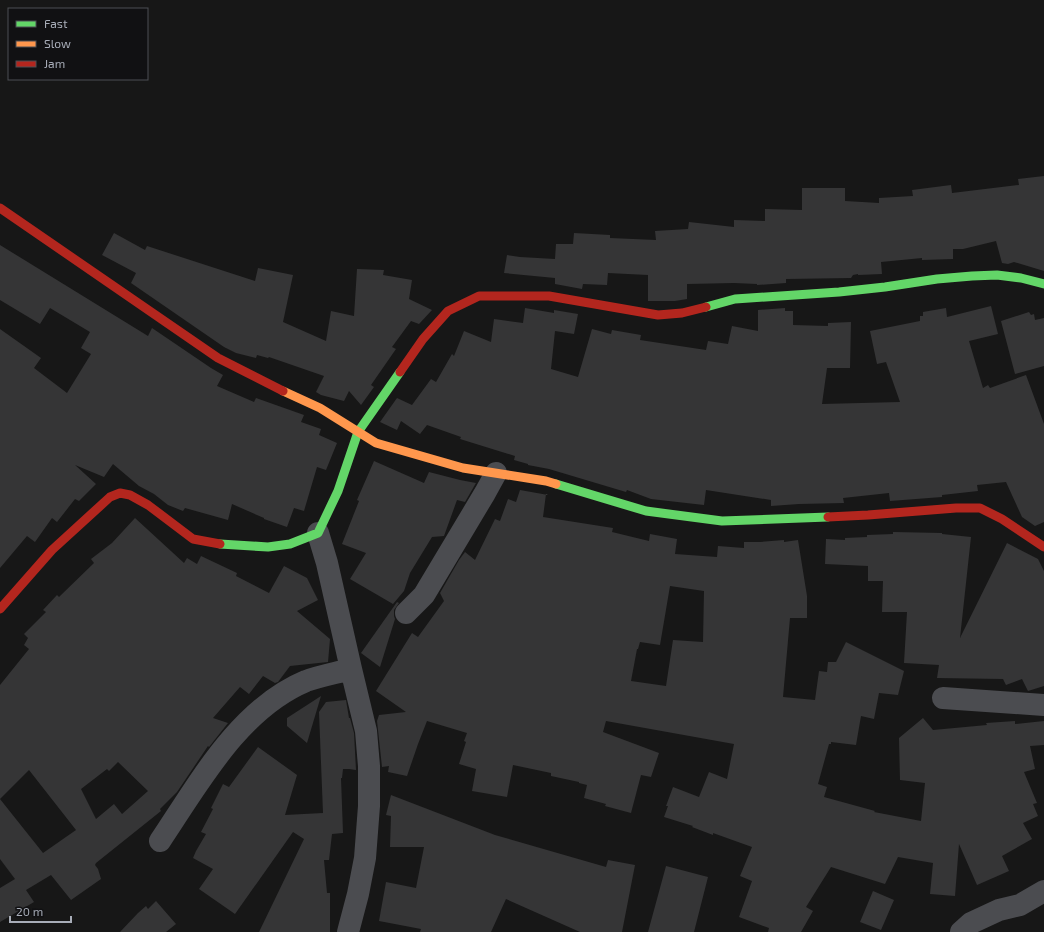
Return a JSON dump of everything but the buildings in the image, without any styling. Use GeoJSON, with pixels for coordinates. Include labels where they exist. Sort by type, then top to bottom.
{"type":"FeatureCollection","features":[{"type":"Feature","properties":{"kind":"street"},"geometry":{"type":"LineString","coordinates":[[0,208],[218,358],[320,408],[376,443],[463,468],[546,482],[646,511],[722,521],[956,508],[980,508],[1002,519],[1044,547]]}},
{"type":"Feature","properties":{"kind":"street"},"geometry":{"type":"LineString","coordinates":[[348,932],[358,894],[365,858],[370,806],[369,766],[366,731],[327,563],[318,533],[338,491],[358,432],[423,340],[448,311],[479,296],[549,296],[658,315],[682,313],[735,300],[862,289],[972,276],[997,275],[1021,278],[1044,284]]}},
{"type":"Feature","properties":{"kind":"street"},"geometry":{"type":"LineString","coordinates":[[406,613],[424,595],[496,473]]}},
{"type":"Feature","properties":{"kind":"street"},"geometry":{"type":"LineString","coordinates":[[0,608],[52,550],[110,497],[120,493],[130,495],[148,505],[193,539],[219,544],[268,547],[290,544],[318,533]]}},
{"type":"Feature","properties":{"kind":"street"},"geometry":{"type":"LineString","coordinates":[[160,841],[195,787],[239,730],[255,714],[280,695],[307,681],[351,669]]}},
{"type":"Feature","properties":{"kind":"street"},"geometry":{"type":"LineString","coordinates":[[943,698],[1044,705]]}},
{"type":"Feature","properties":{"kind":"street"},"geometry":{"type":"LineString","coordinates":[[961,932],[971,923],[999,910],[1020,905],[1044,891]]}},
{"type":"Feature","properties":{"kind":"traffic: fast"},"geometry":{"type":"LineString","coordinates":[[706,307],[735,299],[839,292],[937,279],[972,276],[997,275],[1021,278],[1044,284]]}},
{"type":"Feature","properties":{"kind":"traffic: fast"},"geometry":{"type":"LineString","coordinates":[[220,544],[268,547],[290,544],[318,533],[338,491],[358,432],[400,372]]}},
{"type":"Feature","properties":{"kind":"traffic: fast"},"geometry":{"type":"LineString","coordinates":[[556,484],[646,511],[722,521],[828,517]]}},
{"type":"Feature","properties":{"kind":"traffic: slow"},"geometry":{"type":"LineString","coordinates":[[283,391],[320,408],[376,443],[463,468],[546,481],[556,484]]}},
{"type":"Feature","properties":{"kind":"traffic: jam"},"geometry":{"type":"LineString","coordinates":[[0,208],[218,358],[283,391]]}},
{"type":"Feature","properties":{"kind":"traffic: jam"},"geometry":{"type":"LineString","coordinates":[[400,372],[423,339],[448,311],[479,296],[549,296],[658,315],[682,313],[706,307]]}},
{"type":"Feature","properties":{"kind":"traffic: jam"},"geometry":{"type":"LineString","coordinates":[[0,609],[52,550],[110,497],[120,493],[130,495],[148,505],[193,539],[220,544]]}},
{"type":"Feature","properties":{"kind":"traffic: jam"},"geometry":{"type":"LineString","coordinates":[[828,517],[956,508],[980,508],[1002,519],[1044,547]]}}]}
